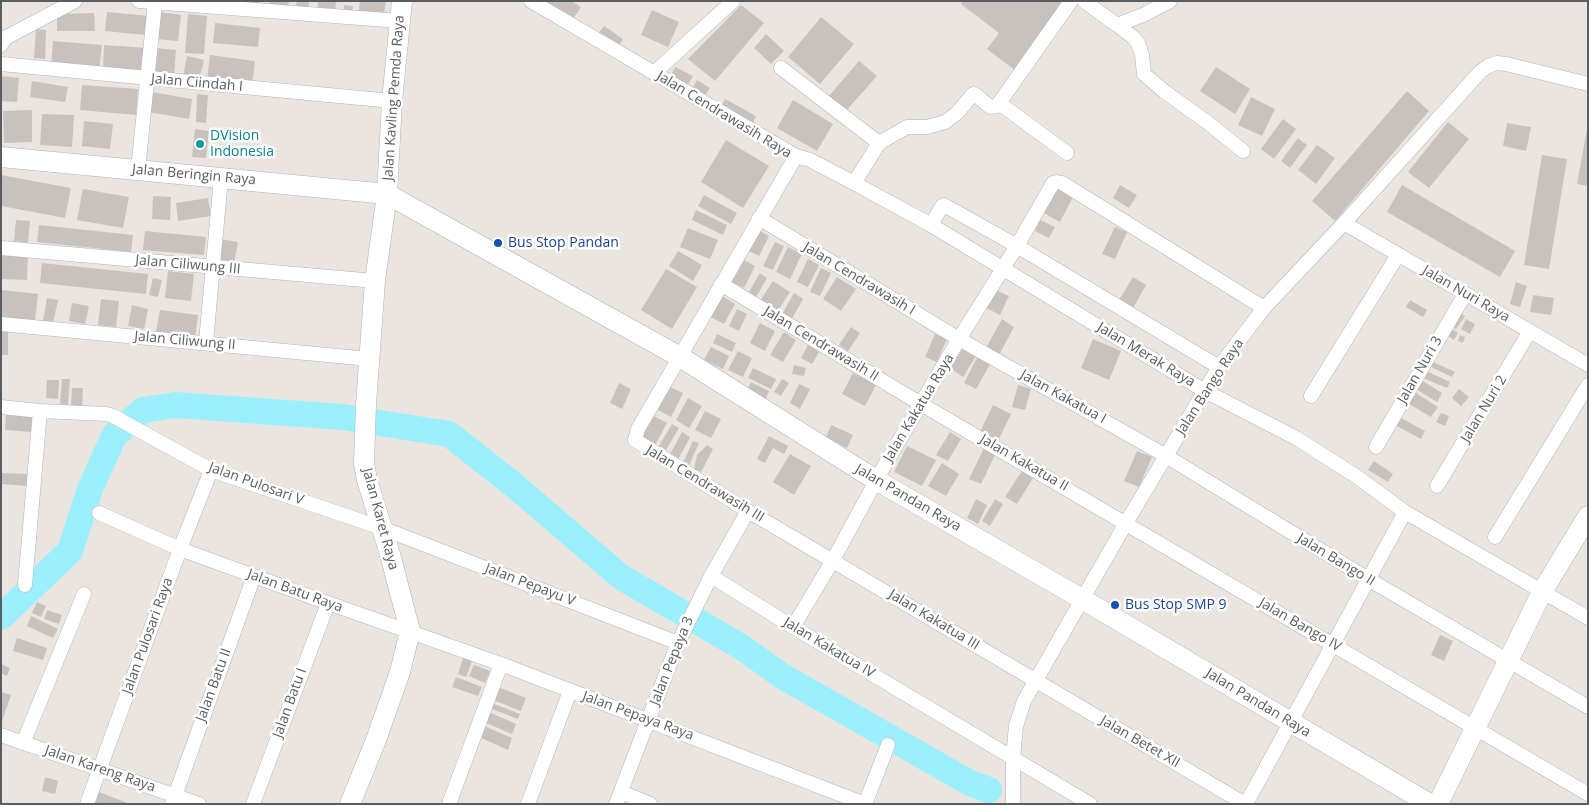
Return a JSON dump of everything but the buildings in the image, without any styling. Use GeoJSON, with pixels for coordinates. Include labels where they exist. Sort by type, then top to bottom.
{"type":"FeatureCollection","features":[{"type":"Feature","properties":{"kind":"street"},"geometry":{"type":"LineString","coordinates":[[1,45],[5,38],[76,1]]}},
{"type":"Feature","properties":{"kind":"street"},"geometry":{"type":"LineString","coordinates":[[139,1],[399,21]]}},
{"type":"Feature","properties":{"kind":"street","name":"Jalan Kavling Pemda Raya"},"geometry":{"type":"LineString","coordinates":[[387,194],[392,101],[402,1]]}},
{"type":"Feature","properties":{"kind":"street","name":"Jalan Cendrawasih Raya"},"geometry":{"type":"LineString","coordinates":[[531,1],[796,156],[680,357]]}},
{"type":"Feature","properties":{"kind":"street"},"geometry":{"type":"LineString","coordinates":[[654,73],[732,1]]}},
{"type":"Feature","properties":{"kind":"street"},"geometry":{"type":"LineString","coordinates":[[854,183],[879,144],[909,126],[927,127],[945,122],[958,113],[973,94],[990,107],[994,107],[999,103],[1071,1]]}},
{"type":"Feature","properties":{"kind":"street"},"geometry":{"type":"LineString","coordinates":[[1084,1],[1133,37],[1140,47],[1144,74],[1243,151]]}},
{"type":"Feature","properties":{"kind":"street"},"geometry":{"type":"LineString","coordinates":[[1117,25],[1143,15],[1170,1]]}},
{"type":"Feature","properties":{"kind":"street"},"geometry":{"type":"LineString","coordinates":[[138,170],[155,3]]}},
{"type":"Feature","properties":{"kind":"street","name":"Jalan Bango Raya"},"geometry":{"type":"LineString","coordinates":[[1013,804],[1013,758],[1019,715],[1024,701],[1126,523],[1219,368],[1264,308],[1344,223],[1480,72],[1488,66],[1497,63],[1506,64],[1588,84]]}},
{"type":"Feature","properties":{"kind":"street","name":"Jalan Ciindah I"},"geometry":{"type":"LineString","coordinates":[[1,64],[392,101]]}},
{"type":"Feature","properties":{"kind":"street"},"geometry":{"type":"LineString","coordinates":[[782,68],[879,144]]}},
{"type":"Feature","properties":{"kind":"street"},"geometry":{"type":"LineString","coordinates":[[999,103],[1067,153]]}},
{"type":"Feature","properties":{"kind":"street","name":"Jalan Merak Raya"},"geometry":{"type":"LineString","coordinates":[[796,156],[810,160],[931,225],[1010,257],[1205,391],[1296,438],[1356,476],[1405,512],[1588,618]]}},
{"type":"Feature","properties":{"kind":"street","name":"Jalan Beringin Raya"},"geometry":{"type":"LineString","coordinates":[[1,157],[387,194]]}},
{"type":"Feature","properties":{"kind":"street"},"geometry":{"type":"LineString","coordinates":[[206,342],[221,178]]}},
{"type":"Feature","properties":{"kind":"street","name":"Jalan Kakatua Raya"},"geometry":{"type":"LineString","coordinates":[[793,627],[833,560],[876,480],[1053,183],[1062,183],[1264,308]]}},
{"type":"Feature","properties":{"kind":"street","name":"Jalan Karet Raya"},"geometry":{"type":"LineString","coordinates":[[350,804],[376,740],[400,672],[410,631],[364,464],[366,404],[375,281],[387,194]]}},
{"type":"Feature","properties":{"kind":"street","name":"Jalan Pandan Raya"},"geometry":{"type":"LineString","coordinates":[[387,194],[680,357],[876,480],[1430,804]]}},
{"type":"Feature","properties":{"kind":"street"},"geometry":{"type":"LineString","coordinates":[[931,225],[944,205],[1010,257],[1219,368]]}},
{"type":"Feature","properties":{"kind":"street","name":"Jalan Cendrawasih I"},"geometry":{"type":"LineString","coordinates":[[759,218],[960,339]]}},
{"type":"Feature","properties":{"kind":"street","name":"Jalan Nuri Raya"},"geometry":{"type":"LineString","coordinates":[[1344,223],[1588,365]]}},
{"type":"Feature","properties":{"kind":"street","name":"Jalan Ciliwung III"},"geometry":{"type":"LineString","coordinates":[[1,248],[375,281]]}},
{"type":"Feature","properties":{"kind":"street"},"geometry":{"type":"LineString","coordinates":[[1311,396],[1398,255]]}},
{"type":"Feature","properties":{"kind":"street","name":"Jalan Cendrawasih II"},"geometry":{"type":"LineString","coordinates":[[721,284],[921,404]]}},
{"type":"Feature","properties":{"kind":"street","name":"Jalan Nuri 3"},"geometry":{"type":"LineString","coordinates":[[1376,447],[1465,294]]}},
{"type":"Feature","properties":{"kind":"street","name":"Jalan Ciliwung II"},"geometry":{"type":"LineString","coordinates":[[1,324],[369,359]]}},
{"type":"Feature","properties":{"kind":"street","name":"Jalan Nuri 2"},"geometry":{"type":"LineString","coordinates":[[1437,486],[1530,331]]}},
{"type":"Feature","properties":{"kind":"street","name":"Jalan Kakatua I"},"geometry":{"type":"LineString","coordinates":[[960,339],[1166,456]]}},
{"type":"Feature","properties":{"kind":"street","name":"Jalan Cendrawasih III"},"geometry":{"type":"LineString","coordinates":[[680,357],[638,429],[635,440],[748,511],[833,560]]}},
{"type":"Feature","properties":{"kind":"street"},"geometry":{"type":"LineString","coordinates":[[1495,537],[1588,385]]}},
{"type":"Feature","properties":{"kind":"street","name":"Jalan Kakatua II"},"geometry":{"type":"LineString","coordinates":[[921,404],[1126,523]]}},
{"type":"Feature","properties":{"kind":"street"},"geometry":{"type":"LineString","coordinates":[[1,407],[40,412],[25,585]]}},
{"type":"Feature","properties":{"kind":"street","name":"Jalan Pulosari V"},"geometry":{"type":"LineString","coordinates":[[40,412],[106,414],[113,416],[211,470],[382,528]]}},
{"type":"Feature","properties":{"kind":"street","name":"Jalan Bango II"},"geometry":{"type":"LineString","coordinates":[[1166,456],[1368,579],[1588,707]]}},
{"type":"Feature","properties":{"kind":"street","name":"Jalan Pulosari Raya"},"geometry":{"type":"LineString","coordinates":[[87,804],[180,549],[211,470]]}},
{"type":"Feature","properties":{"kind":"street"},"geometry":{"type":"LineString","coordinates":[[711,576],[748,511]]}},
{"type":"Feature","properties":{"kind":"street"},"geometry":{"type":"LineString","coordinates":[[1245,804],[1405,512]]}},
{"type":"Feature","properties":{"kind":"street","name":"Jalan Batu Raya"},"geometry":{"type":"LineString","coordinates":[[99,513],[180,549],[410,631]]}},
{"type":"Feature","properties":{"kind":"street"},"geometry":{"type":"LineString","coordinates":[[1438,804],[1542,592],[1588,516]]}},
{"type":"Feature","properties":{"kind":"street","name":"Jalan Bango IV"},"geometry":{"type":"LineString","coordinates":[[1126,523],[1588,794]]}},
{"type":"Feature","properties":{"kind":"street","name":"Jalan Pepayu V"},"geometry":{"type":"LineString","coordinates":[[382,528],[678,643]]}},
{"type":"Feature","properties":{"kind":"street","name":"Jalan Kakatua III"},"geometry":{"type":"LineString","coordinates":[[833,560],[1036,681]]}},
{"type":"Feature","properties":{"kind":"street","name":"Jalan Batu II"},"geometry":{"type":"LineString","coordinates":[[173,799],[254,576]]}},
{"type":"Feature","properties":{"kind":"street","name":"Jalan Pepaya 3"},"geometry":{"type":"LineString","coordinates":[[618,798],[678,643],[711,576]]}},
{"type":"Feature","properties":{"kind":"street","name":"Jalan Kakatua IV"},"geometry":{"type":"LineString","coordinates":[[711,576],[1090,804]]}},
{"type":"Feature","properties":{"kind":"street"},"geometry":{"type":"LineString","coordinates":[[23,743],[84,594]]}},
{"type":"Feature","properties":{"kind":"street","name":"Jalan Batu I"},"geometry":{"type":"LineString","coordinates":[[253,804],[328,603]]}},
{"type":"Feature","properties":{"kind":"street","name":"Jalan Pepaya Raya"},"geometry":{"type":"LineString","coordinates":[[410,631],[648,719],[865,804]]}},
{"type":"Feature","properties":{"kind":"street"},"geometry":{"type":"LineString","coordinates":[[449,804],[501,664]]}},
{"type":"Feature","properties":{"kind":"street","name":"Jalan Betet XII"},"geometry":{"type":"LineString","coordinates":[[1036,681],[1245,804]]}},
{"type":"Feature","properties":{"kind":"street"},"geometry":{"type":"LineString","coordinates":[[528,804],[570,691]]}},
{"type":"Feature","properties":{"kind":"street","name":"Jalan Kareng Raya"},"geometry":{"type":"LineString","coordinates":[[1,734],[99,769],[173,799],[199,804]]}},
{"type":"Feature","properties":{"kind":"street"},"geometry":{"type":"LineString","coordinates":[[865,804],[888,745]]}},
{"type":"Feature","properties":{"kind":"street"},"geometry":{"type":"LineString","coordinates":[[618,798],[650,804]]}},
{"type":"Feature","properties":{"kind":"waterway"},"geometry":{"type":"LineString","coordinates":[[1,617],[70,551],[90,489],[114,436],[143,410],[175,405],[343,417],[449,434],[515,486],[621,577],[743,648],[782,676],[970,783],[989,790]]}},
{"type":"Feature","properties":{"kind":"place","name":"DVision Indonesia"},"geometry":{"type":"Point","coordinates":[200,144]}},
{"type":"Feature","properties":{"kind":"place","name":"Bus Stop Pandan"},"geometry":{"type":"Point","coordinates":[498,243]}},
{"type":"Feature","properties":{"kind":"place","name":"Bus Stop SMP 9"},"geometry":{"type":"Point","coordinates":[1115,605]}}]}
